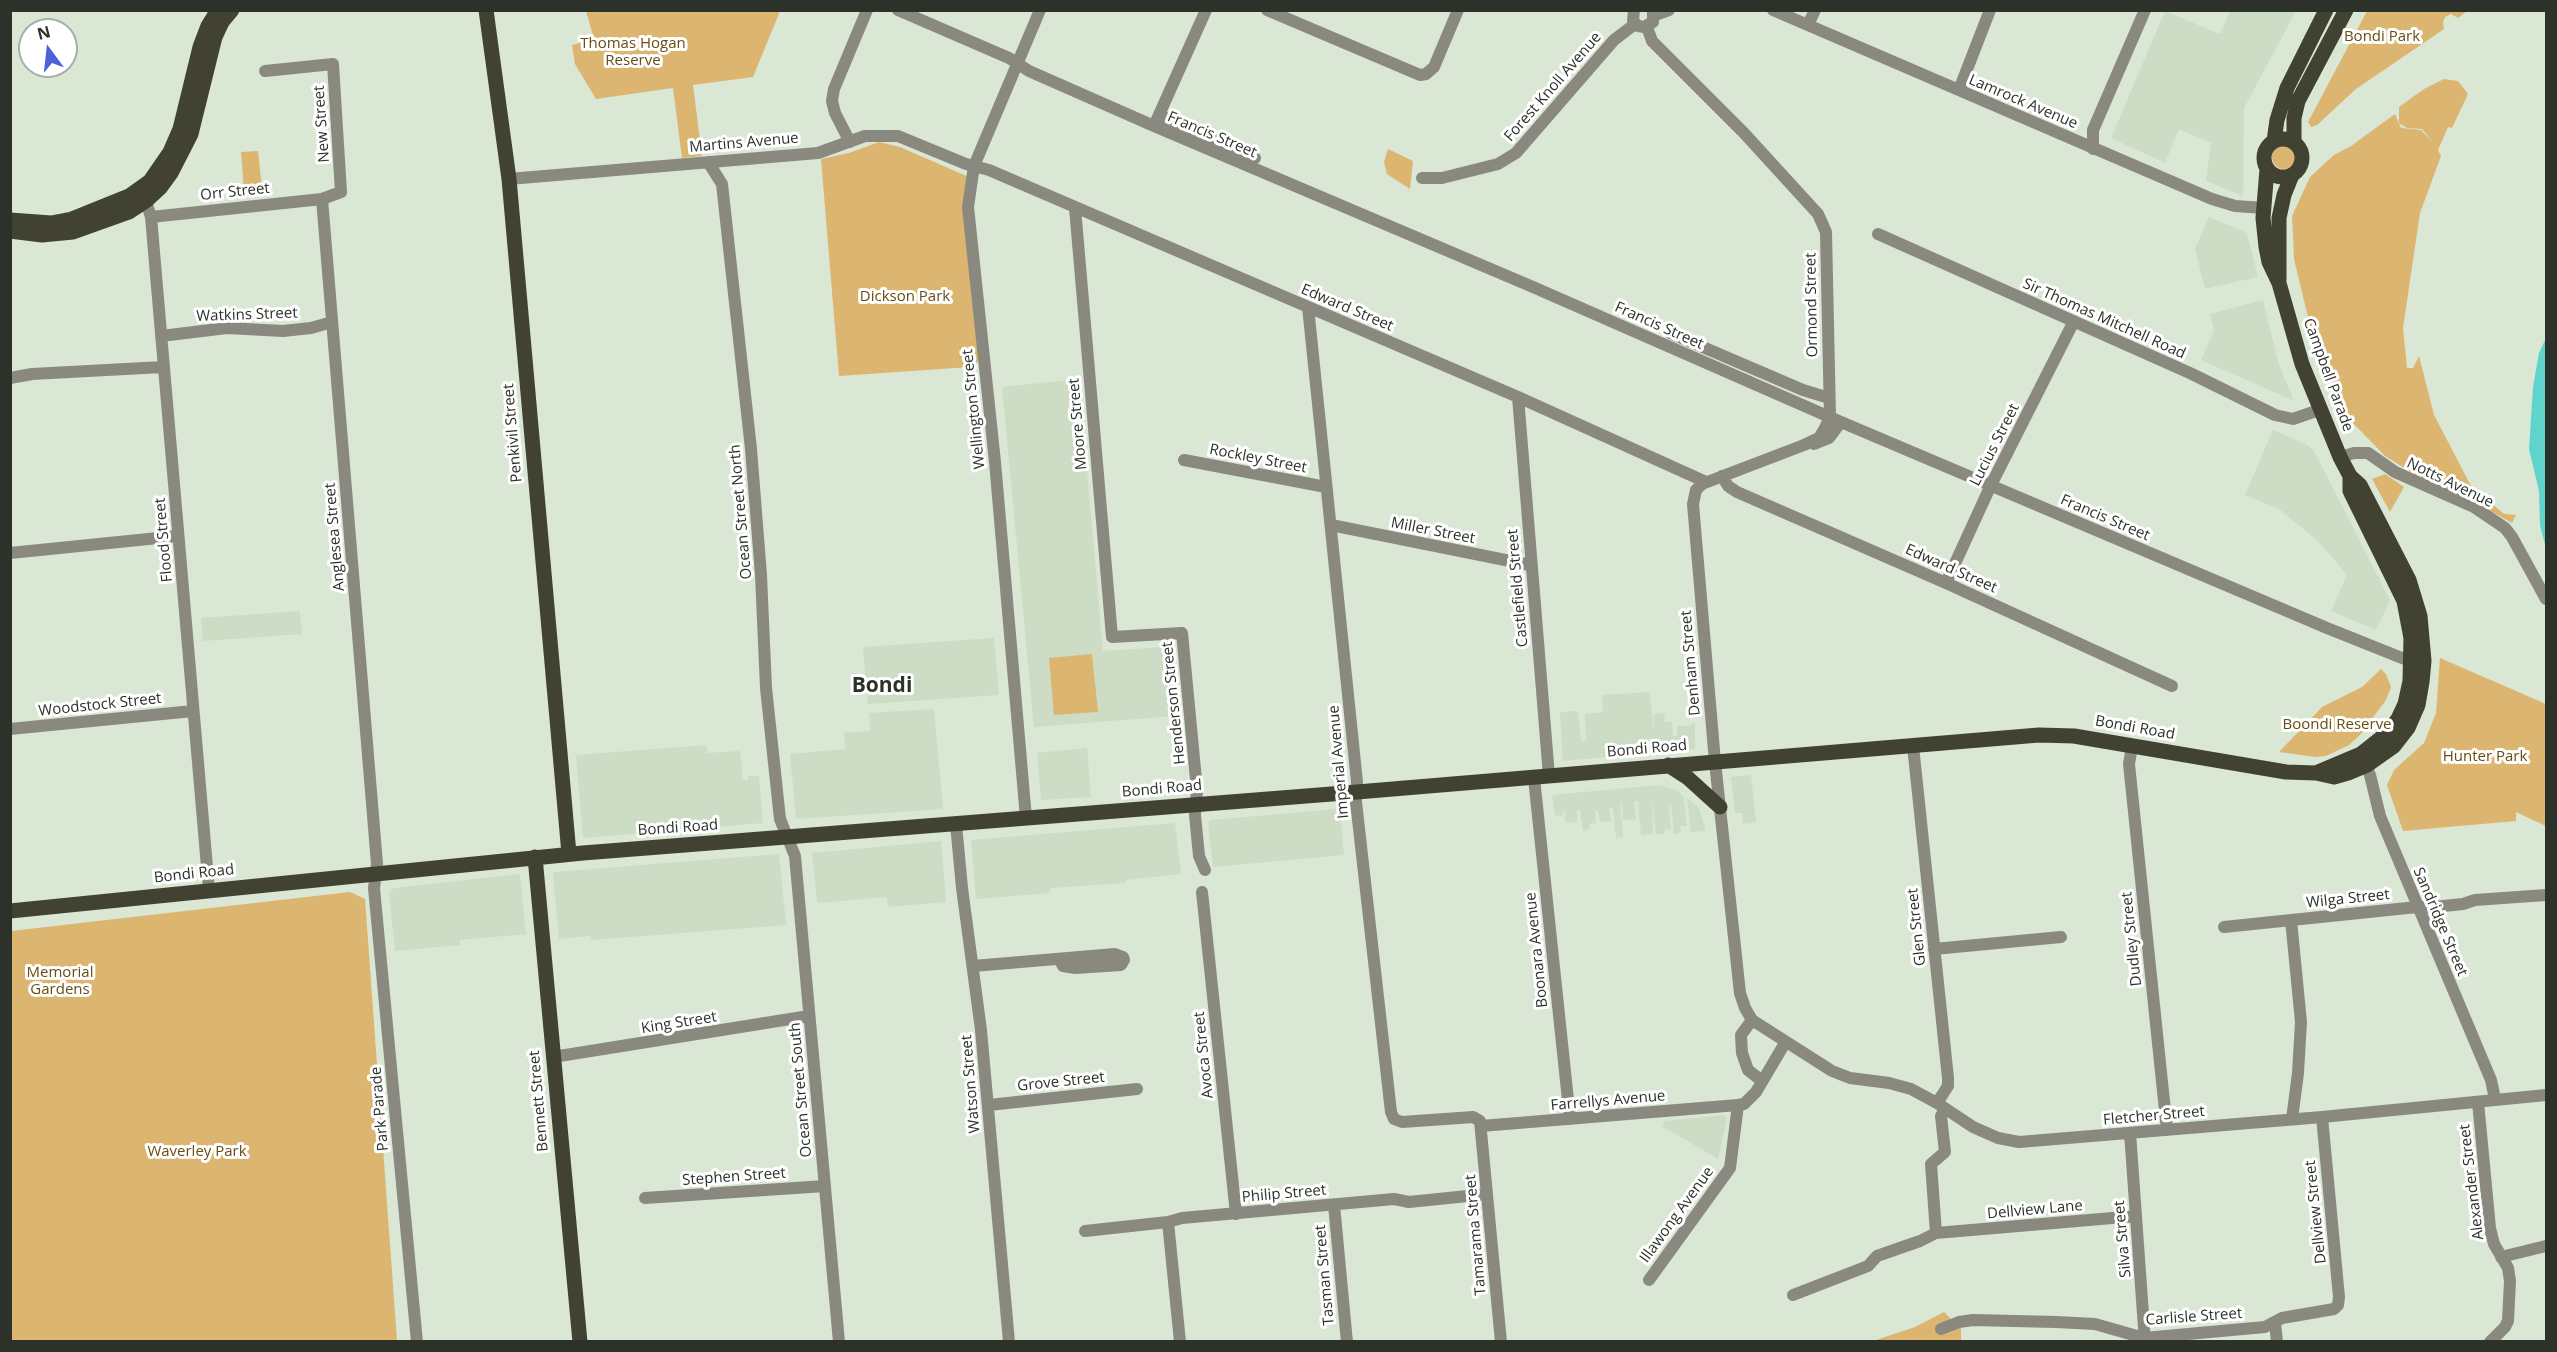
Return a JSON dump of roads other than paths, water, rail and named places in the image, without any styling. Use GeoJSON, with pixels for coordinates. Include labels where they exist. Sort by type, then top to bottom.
{"type":"FeatureCollection","features":[{"type":"Feature","properties":{"kind":"main road"},"geometry":{"type":"LineString","coordinates":[[10,231],[42,235],[73,232],[129,212],[144,194],[176,140],[200,47],[208,26],[218,10]]}},
{"type":"Feature","properties":{"kind":"main road"},"geometry":{"type":"LineString","coordinates":[[10,220],[51,223],[64,221],[144,194],[171,173],[191,134],[215,38],[222,22],[232,10]]}},
{"type":"Feature","properties":{"kind":"main road","name":"Penkivil Street"},"geometry":{"type":"LineString","coordinates":[[486,10],[508,179],[568,854]]}},
{"type":"Feature","properties":{"kind":"main road"},"geometry":{"type":"LineString","coordinates":[[2274,141],[2286,88],[2326,10]]}},
{"type":"Feature","properties":{"kind":"main road"},"geometry":{"type":"LineString","coordinates":[[2294,142],[2294,118],[2298,101],[2346,10]]}},
{"type":"Feature","properties":{"kind":"main road"},"geometry":{"type":"LineString","coordinates":[[2284,139],[2294,142],[2299,147],[2303,157],[2300,168],[2292,175],[2276,176],[2267,169],[2264,156],[2267,147],[2274,141],[2284,139]]}},
{"type":"Feature","properties":{"kind":"main road","name":"Campbell Parade"},"geometry":{"type":"LineString","coordinates":[[2267,169],[2264,208],[2269,262],[2279,283],[2299,356],[2319,410],[2340,457],[2350,476],[2360,485],[2416,598],[2423,636],[2418,661]]}},
{"type":"Feature","properties":{"kind":"main road","name":"Campbell Parade"},"geometry":{"type":"LineString","coordinates":[[2279,283],[2279,218],[2284,195],[2292,175]]}},
{"type":"Feature","properties":{"kind":"main road","name":"Bondi Road"},"geometry":{"type":"LineString","coordinates":[[10,911],[568,854],[2055,735],[2274,770],[2316,773],[2364,760],[2394,746],[2408,728],[2418,705],[2418,661]]}},
{"type":"Feature","properties":{"kind":"main road"},"geometry":{"type":"LineString","coordinates":[[1668,765],[1688,778],[1719,807]]}},
{"type":"Feature","properties":{"kind":"main road","name":"Bennett Street"},"geometry":{"type":"LineString","coordinates":[[535,857],[580,1341]]}},
{"type":"Feature","properties":{"kind":"street"},"geometry":{"type":"LineString","coordinates":[[849,142],[835,113],[832,101],[834,89],[867,10]]}},
{"type":"Feature","properties":{"kind":"street","name":"Francis Street"},"geometry":{"type":"LineString","coordinates":[[898,10],[1009,58],[1029,71],[1255,158]]}},
{"type":"Feature","properties":{"kind":"street","name":"Wellington Street"},"geometry":{"type":"LineString","coordinates":[[1026,818],[994,450],[968,218],[968,196],[974,166],[1040,10]]}},
{"type":"Feature","properties":{"kind":"street"},"geometry":{"type":"LineString","coordinates":[[1157,121],[1206,10]]}},
{"type":"Feature","properties":{"kind":"street"},"geometry":{"type":"LineString","coordinates":[[1267,10],[1420,75],[1426,74],[1434,67],[1458,10]]}},
{"type":"Feature","properties":{"kind":"street"},"geometry":{"type":"LineString","coordinates":[[1634,10],[1632,17],[1641,25]]}},
{"type":"Feature","properties":{"kind":"street"},"geometry":{"type":"LineString","coordinates":[[1654,13],[1669,10]]}},
{"type":"Feature","properties":{"kind":"street","name":"Lamrock Avenue"},"geometry":{"type":"LineString","coordinates":[[1773,10],[2221,203],[2247,208],[2264,208]]}},
{"type":"Feature","properties":{"kind":"street"},"geometry":{"type":"LineString","coordinates":[[1808,25],[1815,10]]}},
{"type":"Feature","properties":{"kind":"street"},"geometry":{"type":"LineString","coordinates":[[1959,90],[1990,10]]}},
{"type":"Feature","properties":{"kind":"street"},"geometry":{"type":"LineString","coordinates":[[2093,149],[2093,130],[2145,10]]}},
{"type":"Feature","properties":{"kind":"street","name":"Forest Knoll Avenue"},"geometry":{"type":"LineString","coordinates":[[1422,178],[1442,178],[1498,164],[1516,153],[1614,40],[1641,25],[1653,22],[1654,13]]}},
{"type":"Feature","properties":{"kind":"street","name":"Ormond Street"},"geometry":{"type":"LineString","coordinates":[[1641,25],[1652,41],[1744,133],[1818,214],[1826,232],[1829,398],[1836,420]]}},
{"type":"Feature","properties":{"kind":"street","name":"New Street"},"geometry":{"type":"LineString","coordinates":[[265,71],[333,64],[342,188],[337,196],[322,199]]}},
{"type":"Feature","properties":{"kind":"street","name":"Francis Street"},"geometry":{"type":"LineString","coordinates":[[1157,121],[1836,420],[2327,628],[2418,661]]}},
{"type":"Feature","properties":{"kind":"street","name":"Martins Avenue"},"geometry":{"type":"LineString","coordinates":[[508,179],[818,153],[871,135],[897,136],[974,166]]}},
{"type":"Feature","properties":{"kind":"street"},"geometry":{"type":"LineString","coordinates":[[722,184],[727,168],[734,159]]}},
{"type":"Feature","properties":{"kind":"street","name":"Ocean Street North"},"geometry":{"type":"LineString","coordinates":[[708,162],[722,184],[751,449],[761,575],[766,688],[780,819],[787,838]]}},
{"type":"Feature","properties":{"kind":"street","name":"Edward Street"},"geometry":{"type":"LineString","coordinates":[[974,166],[989,170],[1308,307],[1706,482]]}},
{"type":"Feature","properties":{"kind":"street","name":"Flood Street"},"geometry":{"type":"LineString","coordinates":[[144,194],[151,217],[209,890]]}},
{"type":"Feature","properties":{"kind":"street","name":"Orr Street"},"geometry":{"type":"LineString","coordinates":[[151,217],[322,199]]}},
{"type":"Feature","properties":{"kind":"street","name":"Anglesea Street"},"geometry":{"type":"LineString","coordinates":[[322,199],[377,873]]}},
{"type":"Feature","properties":{"kind":"street","name":"Moore Street"},"geometry":{"type":"LineString","coordinates":[[1075,208],[1112,637]]}},
{"type":"Feature","properties":{"kind":"street","name":"Sir Thomas Mitchell Road"},"geometry":{"type":"LineString","coordinates":[[1878,234],[2074,321],[2275,415],[2294,419],[2319,410]]}},
{"type":"Feature","properties":{"kind":"street","name":"Imperial Avenue"},"geometry":{"type":"LineString","coordinates":[[1308,307],[1392,1115],[1402,1122],[1473,1117],[1479,1119],[1481,1126]]}},
{"type":"Feature","properties":{"kind":"street","name":"Lucius Street"},"geometry":{"type":"LineString","coordinates":[[1946,583],[1991,485],[2074,321]]}},
{"type":"Feature","properties":{"kind":"street","name":"Watkins Street"},"geometry":{"type":"LineString","coordinates":[[161,336],[227,328],[283,331],[310,328],[332,322]]}},
{"type":"Feature","properties":{"kind":"street","name":"Francis Street"},"geometry":{"type":"LineString","coordinates":[[1670,333],[1803,390],[1829,398]]}},
{"type":"Feature","properties":{"kind":"street"},"geometry":{"type":"LineString","coordinates":[[10,378],[42,373],[164,367]]}},
{"type":"Feature","properties":{"kind":"street","name":"Castlefield Street"},"geometry":{"type":"LineString","coordinates":[[1518,398],[1530,565],[1541,777]]}},
{"type":"Feature","properties":{"kind":"street"},"geometry":{"type":"LineString","coordinates":[[1706,482],[1804,446],[1818,438],[1836,420]]}},
{"type":"Feature","properties":{"kind":"street","name":"Notts Avenue"},"geometry":{"type":"LineString","coordinates":[[2340,457],[2354,453],[2368,453],[2395,472],[2474,507],[2505,528],[2547,599]]}},
{"type":"Feature","properties":{"kind":"street","name":"Rockley Street"},"geometry":{"type":"LineString","coordinates":[[1184,460],[1326,488]]}},
{"type":"Feature","properties":{"kind":"street","name":"Edward Street"},"geometry":{"type":"LineString","coordinates":[[1722,476],[1728,486],[1737,492],[1946,583],[2172,686]]}},
{"type":"Feature","properties":{"kind":"street","name":"Denham Street"},"geometry":{"type":"LineString","coordinates":[[1706,482],[1697,488],[1692,504],[1719,807],[1740,993],[1752,1020]]}},
{"type":"Feature","properties":{"kind":"street","name":"Miller Street"},"geometry":{"type":"LineString","coordinates":[[1331,525],[1530,565]]}},
{"type":"Feature","properties":{"kind":"street"},"geometry":{"type":"LineString","coordinates":[[10,553],[178,536]]}},
{"type":"Feature","properties":{"kind":"street","name":"Henderson Street"},"geometry":{"type":"LineString","coordinates":[[1112,637],[1182,633],[1197,790],[1196,804]]}},
{"type":"Feature","properties":{"kind":"street","name":"Woodstock Street"},"geometry":{"type":"LineString","coordinates":[[10,729],[193,711]]}},
{"type":"Feature","properties":{"kind":"street","name":"Glen Street"},"geometry":{"type":"LineString","coordinates":[[1913,746],[1948,1078],[1948,1086],[1941,1106],[1945,1152],[1931,1164],[1936,1233]]}},
{"type":"Feature","properties":{"kind":"street","name":"Dudley Street"},"geometry":{"type":"LineString","coordinates":[[2132,746],[2129,764],[2167,1130]]}},
{"type":"Feature","properties":{"kind":"street","name":"Sandridge Street"},"geometry":{"type":"LineString","coordinates":[[2364,760],[2375,802],[2491,1080],[2495,1100]]}},
{"type":"Feature","properties":{"kind":"street","name":"Boonara Avenue"},"geometry":{"type":"LineString","coordinates":[[1541,777],[1570,1119]]}},
{"type":"Feature","properties":{"kind":"street"},"geometry":{"type":"LineString","coordinates":[[1196,804],[1199,856],[1205,870]]}},
{"type":"Feature","properties":{"kind":"street","name":"Watson Street"},"geometry":{"type":"LineString","coordinates":[[956,824],[989,1105],[1009,1341]]}},
{"type":"Feature","properties":{"kind":"street","name":"Ocean Street South"},"geometry":{"type":"LineString","coordinates":[[787,838],[795,856],[839,1341]]}},
{"type":"Feature","properties":{"kind":"street","name":"Park Parade"},"geometry":{"type":"LineString","coordinates":[[377,873],[375,888],[417,1341]]}},
{"type":"Feature","properties":{"kind":"street","name":"Avoca Street"},"geometry":{"type":"LineString","coordinates":[[1202,892],[1236,1214]]}},
{"type":"Feature","properties":{"kind":"street","name":"Wilga Street"},"geometry":{"type":"LineString","coordinates":[[2224,927],[2417,907],[2428,908],[2463,904],[2475,900],[2547,895]]}},
{"type":"Feature","properties":{"kind":"street"},"geometry":{"type":"LineString","coordinates":[[2291,920],[2301,1022],[2292,1119]]}},
{"type":"Feature","properties":{"kind":"street"},"geometry":{"type":"LineString","coordinates":[[1934,949],[2061,937]]}},
{"type":"Feature","properties":{"kind":"street"},"geometry":{"type":"LineString","coordinates":[[973,966],[1045,959],[1060,960]]}},
{"type":"Feature","properties":{"kind":"street","name":"King Street"},"geometry":{"type":"LineString","coordinates":[[553,1057],[809,1016]]}},
{"type":"Feature","properties":{"kind":"street"},"geometry":{"type":"LineString","coordinates":[[1738,1105],[1748,1100],[1762,1082],[1785,1044],[1752,1020],[1741,1035],[1742,1053],[1748,1070],[1762,1082]]}},
{"type":"Feature","properties":{"kind":"street","name":"Fletcher Street"},"geometry":{"type":"LineString","coordinates":[[1785,1044],[1841,1075],[1900,1085],[1941,1106],[1973,1127],[2009,1141],[2029,1142],[2322,1117],[2547,1095]]}},
{"type":"Feature","properties":{"kind":"street","name":"Grove Street"},"geometry":{"type":"LineString","coordinates":[[989,1105],[1137,1089]]}},
{"type":"Feature","properties":{"kind":"street","name":"Alexander Street"},"geometry":{"type":"LineString","coordinates":[[2478,1102],[2490,1228],[2494,1244],[2508,1268],[2510,1281],[2508,1321],[2490,1341]]}},
{"type":"Feature","properties":{"kind":"street","name":"Farrellys Avenue"},"geometry":{"type":"LineString","coordinates":[[1481,1126],[1738,1105]]}},
{"type":"Feature","properties":{"kind":"street","name":"Illawong Avenue"},"geometry":{"type":"LineString","coordinates":[[1649,1280],[1730,1168],[1738,1105]]}},
{"type":"Feature","properties":{"kind":"street","name":"Dellview Street"},"geometry":{"type":"LineString","coordinates":[[2322,1117],[2340,1297],[2338,1305]]}},
{"type":"Feature","properties":{"kind":"street","name":"Tamarama Street"},"geometry":{"type":"LineString","coordinates":[[1481,1126],[1501,1341]]}},
{"type":"Feature","properties":{"kind":"street","name":"Silva Street"},"geometry":{"type":"LineString","coordinates":[[2130,1133],[2144,1340]]}},
{"type":"Feature","properties":{"kind":"street","name":"Stephen Street"},"geometry":{"type":"LineString","coordinates":[[645,1198],[825,1186]]}},
{"type":"Feature","properties":{"kind":"street","name":"Philip Street"},"geometry":{"type":"LineString","coordinates":[[1085,1231],[1168,1222],[1182,1218],[1394,1199],[1409,1202],[1487,1194]]}},
{"type":"Feature","properties":{"kind":"street","name":"Tasman Street"},"geometry":{"type":"LineString","coordinates":[[1334,1205],[1347,1341]]}},
{"type":"Feature","properties":{"kind":"street","name":"Dellview Lane"},"geometry":{"type":"LineString","coordinates":[[1793,1295],[1868,1266],[1877,1256],[1936,1233],[2136,1216]]}},
{"type":"Feature","properties":{"kind":"street"},"geometry":{"type":"LineString","coordinates":[[1168,1222],[1180,1341]]}},
{"type":"Feature","properties":{"kind":"street"},"geometry":{"type":"LineString","coordinates":[[2501,1257],[2547,1246]]}},
{"type":"Feature","properties":{"kind":"street","name":"Carlisle Street"},"geometry":{"type":"LineString","coordinates":[[1941,1329],[1959,1322],[1973,1320],[2095,1324],[2144,1340],[2265,1327],[2282,1318],[2328,1311],[2338,1305]]}},
{"type":"Feature","properties":{"kind":"street"},"geometry":{"type":"LineString","coordinates":[[2275,1322],[2277,1341]]}},
{"type":"Feature","properties":{"kind":"water"},"geometry":{"type":"Polygon","coordinates":[[[2546,338],[2546,549],[2540,525],[2539,491],[2529,449],[2533,387],[2539,353],[2546,338]]]}},
{"type":"Feature","properties":{"kind":"district","name":"Bondi"},"geometry":{"type":"Point","coordinates":[882,686]}},
{"type":"Feature","properties":{"kind":"park label","name":"Bondi Park"},"geometry":{"type":"Point","coordinates":[2382,37]}},
{"type":"Feature","properties":{"kind":"park label","name":"Thomas Hogan Reserve"},"geometry":{"type":"Point","coordinates":[633,52]}},
{"type":"Feature","properties":{"kind":"park label","name":"Dickson Park"},"geometry":{"type":"Point","coordinates":[905,297]}},
{"type":"Feature","properties":{"kind":"park label","name":"Boondi Reserve"},"geometry":{"type":"Point","coordinates":[2337,725]}},
{"type":"Feature","properties":{"kind":"park label","name":"Hunter Park"},"geometry":{"type":"Point","coordinates":[2485,757]}},
{"type":"Feature","properties":{"kind":"park label","name":"Memorial Gardens"},"geometry":{"type":"Point","coordinates":[60,982]}},
{"type":"Feature","properties":{"kind":"park label","name":"Waverley Park"},"geometry":{"type":"Point","coordinates":[197,1152]}}]}
